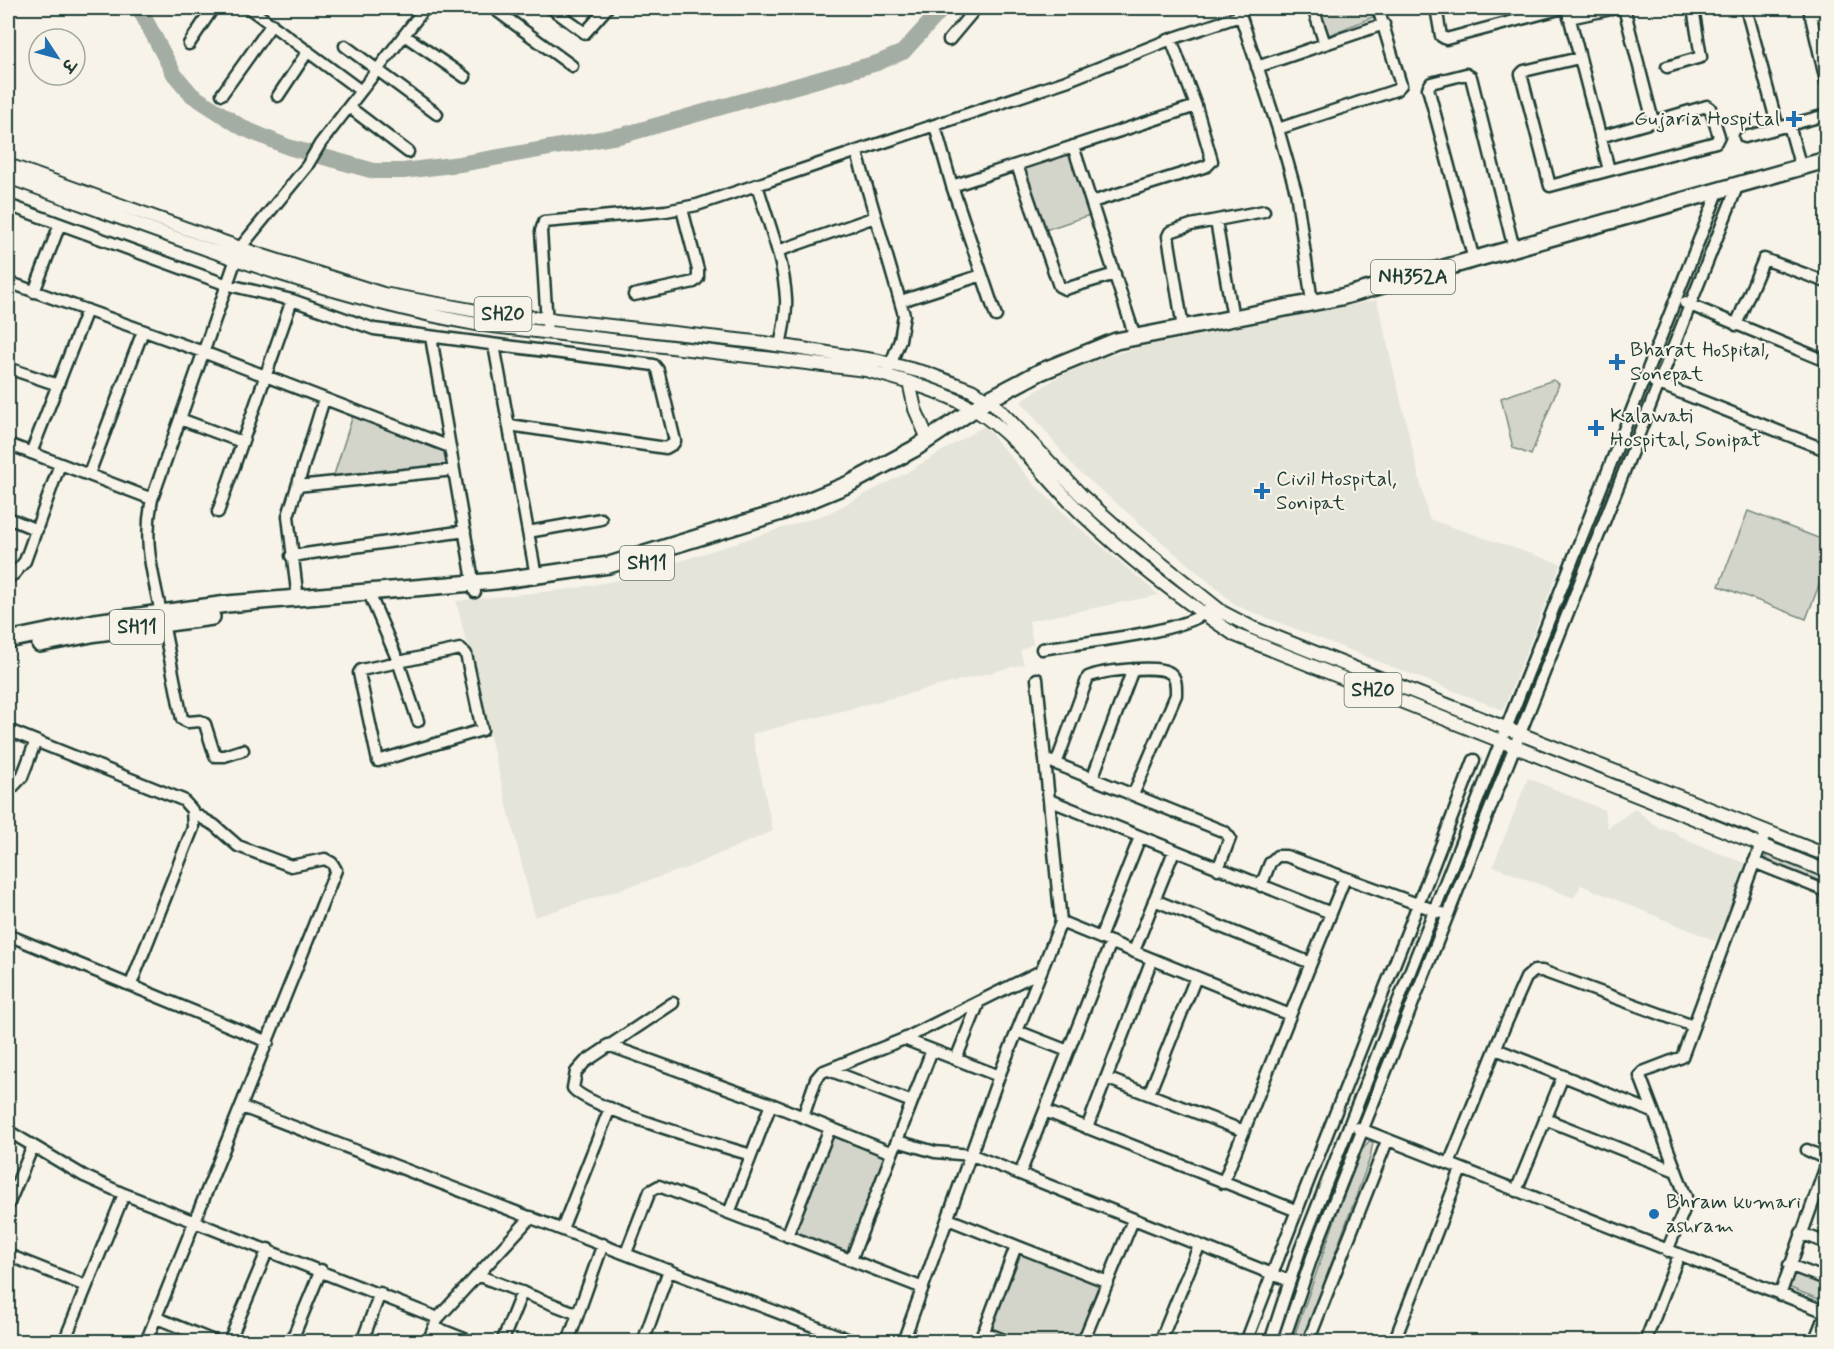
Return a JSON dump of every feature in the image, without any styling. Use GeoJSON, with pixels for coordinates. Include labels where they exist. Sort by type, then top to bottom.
{"type":"FeatureCollection","features":[{"type":"Feature","properties":{"kind":"highway","name":"NH352A"},"geometry":{"type":"LineString","coordinates":[[994,399],[1068,360],[1116,341],[1312,302],[1514,249],[1827,160]]}},
{"type":"Feature","properties":{"kind":"highway","name":"SH11"},"geometry":{"type":"LineString","coordinates":[[497,586],[536,576],[609,565],[781,512],[849,484],[994,399]]}},
{"type":"Feature","properties":{"kind":"highway","name":"SH11"},"geometry":{"type":"LineString","coordinates":[[8,640],[95,622],[162,618],[611,573],[784,520],[853,492],[918,457],[976,411]]}},
{"type":"Feature","properties":{"kind":"highway","name":"SH11"},"geometry":{"type":"LineString","coordinates":[[250,608],[298,600],[370,598]]}},
{"type":"Feature","properties":{"kind":"highway","name":"SH11"},"geometry":{"type":"LineString","coordinates":[[8,651],[162,618]]}},
{"type":"Feature","properties":{"kind":"main road","name":"SH20"},"geometry":{"type":"LineString","coordinates":[[8,165],[238,254],[383,294],[477,311],[780,346],[889,370],[909,382],[976,411],[1016,442],[1050,482],[1104,534],[1204,615],[1234,635],[1268,650],[1506,735]]}},
{"type":"Feature","properties":{"kind":"main road","name":"SH20"},"geometry":{"type":"LineString","coordinates":[[8,177],[417,314],[476,324],[866,370],[926,373],[971,390],[994,399],[1082,496],[1214,605],[1253,628],[1827,871]]}},
{"type":"Feature","properties":{"kind":"main road"},"geometry":{"type":"LineString","coordinates":[[909,382],[915,410],[928,439]]}},
{"type":"Feature","properties":{"kind":"main road","name":"SH20"},"geometry":{"type":"LineString","coordinates":[[1518,740],[1827,855]]}},
{"type":"Feature","properties":{"kind":"street"},"geometry":{"type":"LineString","coordinates":[[189,44],[213,8]]}},
{"type":"Feature","properties":{"kind":"street"},"geometry":{"type":"LineString","coordinates":[[249,8],[361,91]]}},
{"type":"Feature","properties":{"kind":"street"},"geometry":{"type":"LineString","coordinates":[[243,750],[224,756],[215,756],[204,722],[182,720],[147,548],[147,522],[152,498],[225,284],[238,254],[425,8]]}},
{"type":"Feature","properties":{"kind":"street"},"geometry":{"type":"LineString","coordinates":[[493,8],[572,66]]}},
{"type":"Feature","properties":{"kind":"street"},"geometry":{"type":"LineString","coordinates":[[559,10],[585,33],[607,8]]}},
{"type":"Feature","properties":{"kind":"street"},"geometry":{"type":"LineString","coordinates":[[949,40],[976,8]]}},
{"type":"Feature","properties":{"kind":"street"},"geometry":{"type":"LineString","coordinates":[[1313,8],[1325,44]]}},
{"type":"Feature","properties":{"kind":"street"},"geometry":{"type":"LineString","coordinates":[[1278,129],[1396,90],[1401,79],[1378,8]]}},
{"type":"Feature","properties":{"kind":"street"},"geometry":{"type":"LineString","coordinates":[[1436,8],[1441,36],[1446,39],[1566,11],[1616,8]]}},
{"type":"Feature","properties":{"kind":"street"},"geometry":{"type":"LineString","coordinates":[[1624,8],[1653,121]]}},
{"type":"Feature","properties":{"kind":"street"},"geometry":{"type":"LineString","coordinates":[[1667,67],[1701,57],[1693,8]]}},
{"type":"Feature","properties":{"kind":"street"},"geometry":{"type":"LineString","coordinates":[[1746,8],[1783,126],[1801,168]]}},
{"type":"Feature","properties":{"kind":"street"},"geometry":{"type":"LineString","coordinates":[[1566,11],[1609,170]]}},
{"type":"Feature","properties":{"kind":"street"},"geometry":{"type":"LineString","coordinates":[[1827,12],[1810,11],[1827,81]]}},
{"type":"Feature","properties":{"kind":"street"},"geometry":{"type":"LineString","coordinates":[[549,333],[541,231],[544,222],[682,209],[857,153],[1066,81],[1239,12],[1278,129],[1296,192],[1312,302]]}},
{"type":"Feature","properties":{"kind":"street"},"geometry":{"type":"LineString","coordinates":[[222,94],[272,24]]}},
{"type":"Feature","properties":{"kind":"street"},"geometry":{"type":"LineString","coordinates":[[1257,67],[1384,24]]}},
{"type":"Feature","properties":{"kind":"street"},"geometry":{"type":"LineString","coordinates":[[404,35],[465,77]]}},
{"type":"Feature","properties":{"kind":"street"},"geometry":{"type":"LineString","coordinates":[[1092,202],[1207,166],[1212,161],[1196,106],[1171,39]]}},
{"type":"Feature","properties":{"kind":"street"},"geometry":{"type":"LineString","coordinates":[[345,46],[437,114]]}},
{"type":"Feature","properties":{"kind":"street"},"geometry":{"type":"LineString","coordinates":[[278,96],[308,51]]}},
{"type":"Feature","properties":{"kind":"street"},"geometry":{"type":"LineString","coordinates":[[1580,57],[1524,71],[1520,78],[1548,183],[1553,187],[1718,140],[1709,106],[1600,137]]}},
{"type":"Feature","properties":{"kind":"street"},"geometry":{"type":"LineString","coordinates":[[1474,260],[1428,88],[1431,83],[1466,74],[1471,77],[1514,249]]}},
{"type":"Feature","properties":{"kind":"street"},"geometry":{"type":"LineString","coordinates":[[349,106],[408,153]]}},
{"type":"Feature","properties":{"kind":"street"},"geometry":{"type":"LineString","coordinates":[[952,186],[1196,106]]}},
{"type":"Feature","properties":{"kind":"street"},"geometry":{"type":"LineString","coordinates":[[1745,137],[1827,115]]}},
{"type":"Feature","properties":{"kind":"street"},"geometry":{"type":"LineString","coordinates":[[935,126],[952,186],[996,316]]}},
{"type":"Feature","properties":{"kind":"street"},"geometry":{"type":"LineString","coordinates":[[1073,146],[1135,337]]}},
{"type":"Feature","properties":{"kind":"street"},"geometry":{"type":"LineString","coordinates":[[857,153],[901,301],[903,327],[889,370]]}},
{"type":"Feature","properties":{"kind":"street"},"geometry":{"type":"LineString","coordinates":[[1017,165],[1062,288],[1115,274]]}},
{"type":"Feature","properties":{"kind":"street"},"geometry":{"type":"LineString","coordinates":[[757,185],[778,251],[786,300],[780,346]]}},
{"type":"Feature","properties":{"kind":"street"},"geometry":{"type":"LineString","coordinates":[[1283,1341],[1309,1266],[1362,1130],[1737,187]]}},
{"type":"Feature","properties":{"kind":"street"},"geometry":{"type":"LineString","coordinates":[[1270,1341],[1296,1262],[1506,735],[1718,192]]}},
{"type":"Feature","properties":{"kind":"street"},"geometry":{"type":"LineString","coordinates":[[8,205],[225,284],[292,300],[374,329],[654,366],[658,370],[675,441],[666,447],[509,425]]}},
{"type":"Feature","properties":{"kind":"street"},"geometry":{"type":"LineString","coordinates":[[634,295],[694,282],[698,278],[698,270],[682,209]]}},
{"type":"Feature","properties":{"kind":"street"},"geometry":{"type":"LineString","coordinates":[[1183,328],[1168,236],[1172,230],[1264,211]]}},
{"type":"Feature","properties":{"kind":"street"},"geometry":{"type":"LineString","coordinates":[[778,251],[875,217]]}},
{"type":"Feature","properties":{"kind":"street"},"geometry":{"type":"LineString","coordinates":[[1216,221],[1233,318]]}},
{"type":"Feature","properties":{"kind":"street"},"geometry":{"type":"LineString","coordinates":[[34,292],[60,224]]}},
{"type":"Feature","properties":{"kind":"street"},"geometry":{"type":"LineString","coordinates":[[1736,325],[1764,259],[1827,282]]}},
{"type":"Feature","properties":{"kind":"street"},"geometry":{"type":"LineString","coordinates":[[901,301],[982,274]]}},
{"type":"Feature","properties":{"kind":"street"},"geometry":{"type":"LineString","coordinates":[[8,282],[203,352],[450,447]]}},
{"type":"Feature","properties":{"kind":"street"},"geometry":{"type":"LineString","coordinates":[[1677,298],[1690,306],[1827,361]]}},
{"type":"Feature","properties":{"kind":"street"},"geometry":{"type":"LineString","coordinates":[[218,512],[292,300]]}},
{"type":"Feature","properties":{"kind":"street"},"geometry":{"type":"LineString","coordinates":[[31,453],[87,310]]}},
{"type":"Feature","properties":{"kind":"street"},"geometry":{"type":"LineString","coordinates":[[89,474],[143,331]]}},
{"type":"Feature","properties":{"kind":"street"},"geometry":{"type":"LineString","coordinates":[[431,337],[475,588]]}},
{"type":"Feature","properties":{"kind":"street"},"geometry":{"type":"LineString","coordinates":[[494,345],[536,576]]}},
{"type":"Feature","properties":{"kind":"street"},"geometry":{"type":"LineString","coordinates":[[8,368],[58,386]]}},
{"type":"Feature","properties":{"kind":"street"},"geometry":{"type":"LineString","coordinates":[[1645,378],[1827,450]]}},
{"type":"Feature","properties":{"kind":"street"},"geometry":{"type":"LineString","coordinates":[[298,600],[288,516],[324,399]]}},
{"type":"Feature","properties":{"kind":"street"},"geometry":{"type":"LineString","coordinates":[[180,419],[243,442]]}},
{"type":"Feature","properties":{"kind":"street"},"geometry":{"type":"LineString","coordinates":[[8,444],[152,498]]}},
{"type":"Feature","properties":{"kind":"street"},"geometry":{"type":"LineString","coordinates":[[8,577],[21,567],[37,530],[60,464]]}},
{"type":"Feature","properties":{"kind":"street"},"geometry":{"type":"LineString","coordinates":[[297,486],[454,470]]}},
{"type":"Feature","properties":{"kind":"street"},"geometry":{"type":"LineString","coordinates":[[8,518],[37,530]]}},
{"type":"Feature","properties":{"kind":"street"},"geometry":{"type":"LineString","coordinates":[[528,532],[601,519]]}},
{"type":"Feature","properties":{"kind":"street"},"geometry":{"type":"LineString","coordinates":[[291,556],[465,531]]}},
{"type":"Feature","properties":{"kind":"street"},"geometry":{"type":"LineString","coordinates":[[370,598],[398,662],[418,721]]}},
{"type":"Feature","properties":{"kind":"street"},"geometry":{"type":"LineString","coordinates":[[1042,649],[1173,627],[1204,615],[1214,605]]}},
{"type":"Feature","properties":{"kind":"street"},"geometry":{"type":"LineString","coordinates":[[451,650],[464,650],[482,730],[378,761],[359,673],[364,668],[398,662],[451,650]]}},
{"type":"Feature","properties":{"kind":"street"},"geometry":{"type":"LineString","coordinates":[[1056,764],[1088,677],[1133,669],[1159,669],[1170,672],[1177,682],[1176,695],[1133,795]]}},
{"type":"Feature","properties":{"kind":"street"},"geometry":{"type":"LineString","coordinates":[[1092,778],[1133,669]]}},
{"type":"Feature","properties":{"kind":"street"},"geometry":{"type":"LineString","coordinates":[[903,1341],[999,1076],[1061,922],[1037,679]]}},
{"type":"Feature","properties":{"kind":"street"},"geometry":{"type":"LineString","coordinates":[[8,730],[35,743],[183,800],[193,813],[214,825],[238,846],[291,866],[325,859],[332,863],[336,870],[196,1222],[146,1341]]}},
{"type":"Feature","properties":{"kind":"street"},"geometry":{"type":"LineString","coordinates":[[8,792],[22,777],[35,743]]}},
{"type":"Feature","properties":{"kind":"street"},"geometry":{"type":"LineString","coordinates":[[1045,760],[1228,834],[1230,838],[1218,869]]}},
{"type":"Feature","properties":{"kind":"street"},"geometry":{"type":"LineString","coordinates":[[1246,1341],[1295,1210],[1419,905],[1474,760]]}},
{"type":"Feature","properties":{"kind":"street"},"geometry":{"type":"LineString","coordinates":[[1049,800],[1331,913]]}},
{"type":"Feature","properties":{"kind":"street"},"geometry":{"type":"LineString","coordinates":[[131,984],[193,828],[193,813]]}},
{"type":"Feature","properties":{"kind":"street"},"geometry":{"type":"LineString","coordinates":[[1667,1251],[1686,1205],[1684,1191],[1640,1076],[1643,1072],[1682,1058],[1766,831]]}},
{"type":"Feature","properties":{"kind":"street"},"geometry":{"type":"LineString","coordinates":[[1100,938],[1140,837]]}},
{"type":"Feature","properties":{"kind":"street"},"geometry":{"type":"LineString","coordinates":[[1134,951],[1174,851]]}},
{"type":"Feature","properties":{"kind":"street"},"geometry":{"type":"LineString","coordinates":[[1261,886],[1270,863],[1277,856],[1286,856],[1448,915]]}},
{"type":"Feature","properties":{"kind":"street"},"geometry":{"type":"LineString","coordinates":[[1754,862],[1827,891]]}},
{"type":"Feature","properties":{"kind":"street"},"geometry":{"type":"LineString","coordinates":[[1223,1183],[1345,878]]}},
{"type":"Feature","properties":{"kind":"street"},"geometry":{"type":"LineString","coordinates":[[1154,900],[1311,963]]}},
{"type":"Feature","properties":{"kind":"street"},"geometry":{"type":"LineString","coordinates":[[1061,922],[1290,1015]]}},
{"type":"Feature","properties":{"kind":"street"},"geometry":{"type":"LineString","coordinates":[[8,935],[268,1042]]}},
{"type":"Feature","properties":{"kind":"street"},"geometry":{"type":"LineString","coordinates":[[1020,1174],[1111,942]]}},
{"type":"Feature","properties":{"kind":"street"},"geometry":{"type":"LineString","coordinates":[[1087,1128],[1152,959]]}},
{"type":"Feature","properties":{"kind":"street"},"geometry":{"type":"LineString","coordinates":[[803,1117],[816,1079],[829,1070],[904,1039],[1041,971]]}},
{"type":"Feature","properties":{"kind":"street"},"geometry":{"type":"LineString","coordinates":[[1449,1164],[1526,978],[1534,971],[1542,971],[1694,1026]]}},
{"type":"Feature","properties":{"kind":"street"},"geometry":{"type":"LineString","coordinates":[[1149,1094],[1196,977]]}},
{"type":"Feature","properties":{"kind":"street"},"geometry":{"type":"LineString","coordinates":[[956,1059],[979,1002]]}},
{"type":"Feature","properties":{"kind":"street"},"geometry":{"type":"LineString","coordinates":[[673,1003],[608,1045],[581,1066],[573,1081],[576,1093],[610,1108],[751,1155]]}},
{"type":"Feature","properties":{"kind":"street"},"geometry":{"type":"LineString","coordinates":[[1017,1031],[1068,1051]]}},
{"type":"Feature","properties":{"kind":"street"},"geometry":{"type":"LineString","coordinates":[[904,1039],[999,1076]]}},
{"type":"Feature","properties":{"kind":"street"},"geometry":{"type":"LineString","coordinates":[[608,1045],[771,1104],[892,1153]]}},
{"type":"Feature","properties":{"kind":"street"},"geometry":{"type":"LineString","coordinates":[[1496,1049],[1653,1112]]}},
{"type":"Feature","properties":{"kind":"street"},"geometry":{"type":"LineString","coordinates":[[850,1260],[932,1050]]}},
{"type":"Feature","properties":{"kind":"street"},"geometry":{"type":"LineString","coordinates":[[829,1070],[912,1102]]}},
{"type":"Feature","properties":{"kind":"street"},"geometry":{"type":"LineString","coordinates":[[1516,1191],[1563,1076]]}},
{"type":"Feature","properties":{"kind":"street"},"geometry":{"type":"LineString","coordinates":[[1107,1078],[1244,1131]]}},
{"type":"Feature","properties":{"kind":"street"},"geometry":{"type":"LineString","coordinates":[[729,1213],[771,1104]]}},
{"type":"Feature","properties":{"kind":"street"},"geometry":{"type":"LineString","coordinates":[[242,1107],[855,1341]]}},
{"type":"Feature","properties":{"kind":"street"},"geometry":{"type":"LineString","coordinates":[[562,1229],[610,1108]]}},
{"type":"Feature","properties":{"kind":"street"},"geometry":{"type":"LineString","coordinates":[[1045,1111],[1295,1210]]}},
{"type":"Feature","properties":{"kind":"street"},"geometry":{"type":"LineString","coordinates":[[1545,1119],[1676,1171]]}},
{"type":"Feature","properties":{"kind":"street"},"geometry":{"type":"LineString","coordinates":[[1350,1125],[1826,1312],[1814,1341]]}},
{"type":"Feature","properties":{"kind":"street"},"geometry":{"type":"LineString","coordinates":[[787,1236],[831,1128]]}},
{"type":"Feature","properties":{"kind":"street"},"geometry":{"type":"LineString","coordinates":[[8,1131],[84,1176],[124,1194],[380,1293],[472,1341]]}},
{"type":"Feature","properties":{"kind":"street"},"geometry":{"type":"LineString","coordinates":[[897,1141],[935,1152],[972,1155],[1290,1281]]}},
{"type":"Feature","properties":{"kind":"street"},"geometry":{"type":"LineString","coordinates":[[1308,1341],[1387,1141]]}},
{"type":"Feature","properties":{"kind":"street"},"geometry":{"type":"LineString","coordinates":[[8,1205],[33,1146]]}},
{"type":"Feature","properties":{"kind":"street"},"geometry":{"type":"LineString","coordinates":[[1807,1150],[1827,1159]]}},
{"type":"Feature","properties":{"kind":"street"},"geometry":{"type":"LineString","coordinates":[[1780,1295],[1789,1265],[1827,1166]]}},
{"type":"Feature","properties":{"kind":"street"},"geometry":{"type":"LineString","coordinates":[[1394,1341],[1461,1169]]}},
{"type":"Feature","properties":{"kind":"street"},"geometry":{"type":"LineString","coordinates":[[626,1253],[650,1191],[659,1186],[923,1288]]}},
{"type":"Feature","properties":{"kind":"street"},"geometry":{"type":"LineString","coordinates":[[64,1341],[124,1194]]}},
{"type":"Feature","properties":{"kind":"street"},"geometry":{"type":"LineString","coordinates":[[428,1341],[436,1322],[531,1216]]}},
{"type":"Feature","properties":{"kind":"street"},"geometry":{"type":"LineString","coordinates":[[948,1220],[1108,1282]]}},
{"type":"Feature","properties":{"kind":"street"},"geometry":{"type":"LineString","coordinates":[[1083,1341],[1133,1220]]}},
{"type":"Feature","properties":{"kind":"street"},"geometry":{"type":"LineString","coordinates":[[1801,1233],[1825,1238]]}},
{"type":"Feature","properties":{"kind":"street"},"geometry":{"type":"LineString","coordinates":[[568,1341],[603,1244]]}},
{"type":"Feature","properties":{"kind":"street"},"geometry":{"type":"LineString","coordinates":[[1009,1341],[982,1336],[1016,1246]]}},
{"type":"Feature","properties":{"kind":"street"},"geometry":{"type":"LineString","coordinates":[[1160,1341],[1199,1246]]}},
{"type":"Feature","properties":{"kind":"street"},"geometry":{"type":"LineString","coordinates":[[229,1341],[268,1249]]}},
{"type":"Feature","properties":{"kind":"street"},"geometry":{"type":"LineString","coordinates":[[8,1255],[86,1286]]}},
{"type":"Feature","properties":{"kind":"street"},"geometry":{"type":"LineString","coordinates":[[1645,1341],[1679,1256]]}},
{"type":"Feature","properties":{"kind":"street"},"geometry":{"type":"LineString","coordinates":[[1296,1262],[1309,1266]]}},
{"type":"Feature","properties":{"kind":"street"},"geometry":{"type":"LineString","coordinates":[[1789,1265],[1827,1279]]}},
{"type":"Feature","properties":{"kind":"street"},"geometry":{"type":"LineString","coordinates":[[291,1341],[321,1270]]}},
{"type":"Feature","properties":{"kind":"street"},"geometry":{"type":"LineString","coordinates":[[645,1341],[669,1270]]}},
{"type":"Feature","properties":{"kind":"street"},"geometry":{"type":"LineString","coordinates":[[477,1275],[578,1314]]}},
{"type":"Feature","properties":{"kind":"street"},"geometry":{"type":"LineString","coordinates":[[502,1341],[522,1292]]}},
{"type":"Feature","properties":{"kind":"street"},"geometry":{"type":"LineString","coordinates":[[362,1341],[380,1293]]}},
{"type":"Feature","properties":{"kind":"street"},"geometry":{"type":"LineString","coordinates":[[157,1318],[216,1341]]}},
{"type":"Feature","properties":{"kind":"shaded area"},"geometry":{"type":"Polygon","coordinates":[[[1319,8],[1370,8],[1373,17],[1329,35],[1319,8]]]}},
{"type":"Feature","properties":{"kind":"shaded area"},"geometry":{"type":"Polygon","coordinates":[[[1069,153],[1090,215],[1045,230],[1024,169],[1069,153]]]}},
{"type":"Feature","properties":{"kind":"shaded area","name":"Civil Hospital, Sonipat"},"geometry":{"type":"Polygon","coordinates":[[[1377,300],[1429,519],[1561,564],[1503,710],[1237,606],[1075,468],[1021,401],[1061,375],[1102,358],[1140,347],[1377,300]]]}},
{"type":"Feature","properties":{"kind":"shaded area"},"geometry":{"type":"Polygon","coordinates":[[[1553,380],[1559,384],[1531,455],[1513,448],[1501,398],[1553,380]]]}},
{"type":"Feature","properties":{"kind":"shaded area"},"geometry":{"type":"Polygon","coordinates":[[[353,415],[446,450],[447,467],[333,478],[353,415]]]}},
{"type":"Feature","properties":{"kind":"shaded area"},"geometry":{"type":"Polygon","coordinates":[[[984,426],[1034,484],[1075,524],[1159,595],[1029,621],[1033,644],[1020,651],[1024,664],[752,734],[773,831],[684,869],[535,917],[456,601],[571,589],[624,579],[829,513],[906,473],[984,426]]]}},
{"type":"Feature","properties":{"kind":"shaded area"},"geometry":{"type":"Polygon","coordinates":[[[1748,511],[1826,541],[1826,567],[1806,619],[1719,586],[1748,511]]]}},
{"type":"Feature","properties":{"kind":"shaded area"},"geometry":{"type":"Polygon","coordinates":[[[1528,778],[1604,810],[1608,828],[1635,809],[1660,829],[1673,831],[1690,842],[1747,864],[1716,941],[1581,885],[1574,898],[1493,866],[1528,778]]]}},
{"type":"Feature","properties":{"kind":"shaded area"},"geometry":{"type":"Polygon","coordinates":[[[1768,852],[1826,875],[1826,887],[1764,862],[1768,852]]]}},
{"type":"Feature","properties":{"kind":"shaded area"},"geometry":{"type":"Polygon","coordinates":[[[832,1136],[885,1157],[848,1252],[795,1232],[832,1136]]]}},
{"type":"Feature","properties":{"kind":"shaded area"},"geometry":{"type":"Polygon","coordinates":[[[1369,1141],[1373,1142],[1370,1158],[1303,1341],[1292,1342],[1338,1211],[1362,1150],[1369,1141]]]}},
{"type":"Feature","properties":{"kind":"shaded area"},"geometry":{"type":"Polygon","coordinates":[[[1021,1254],[1099,1284],[1077,1341],[1023,1341],[991,1329],[1021,1254]]]}},
{"type":"Feature","properties":{"kind":"shaded area"},"geometry":{"type":"Polygon","coordinates":[[[1793,1273],[1826,1286],[1826,1302],[1788,1287],[1793,1273]]]}},
{"type":"Feature","properties":{"kind":"waterway"},"geometry":{"type":"LineString","coordinates":[[139,8],[174,74],[192,95],[243,128],[288,147],[374,171],[403,171],[460,164],[623,135],[877,63],[903,52],[943,8]]}},
{"type":"Feature","properties":{"kind":"place","name":"Gujaria Hospital"},"geometry":{"type":"Point","coordinates":[1794,119]}},
{"type":"Feature","properties":{"kind":"place","name":"Bharat Hospital, Sonepat"},"geometry":{"type":"Point","coordinates":[1617,362]}},
{"type":"Feature","properties":{"kind":"place","name":"Kalawati Hospital, Sonipat"},"geometry":{"type":"Point","coordinates":[1596,428]}},
{"type":"Feature","properties":{"kind":"place","name":"Civil Hospital, Sonipat"},"geometry":{"type":"Point","coordinates":[1262,491]}},
{"type":"Feature","properties":{"kind":"place","name":"Bhram kumari ashram"},"geometry":{"type":"Point","coordinates":[1654,1214]}}]}
